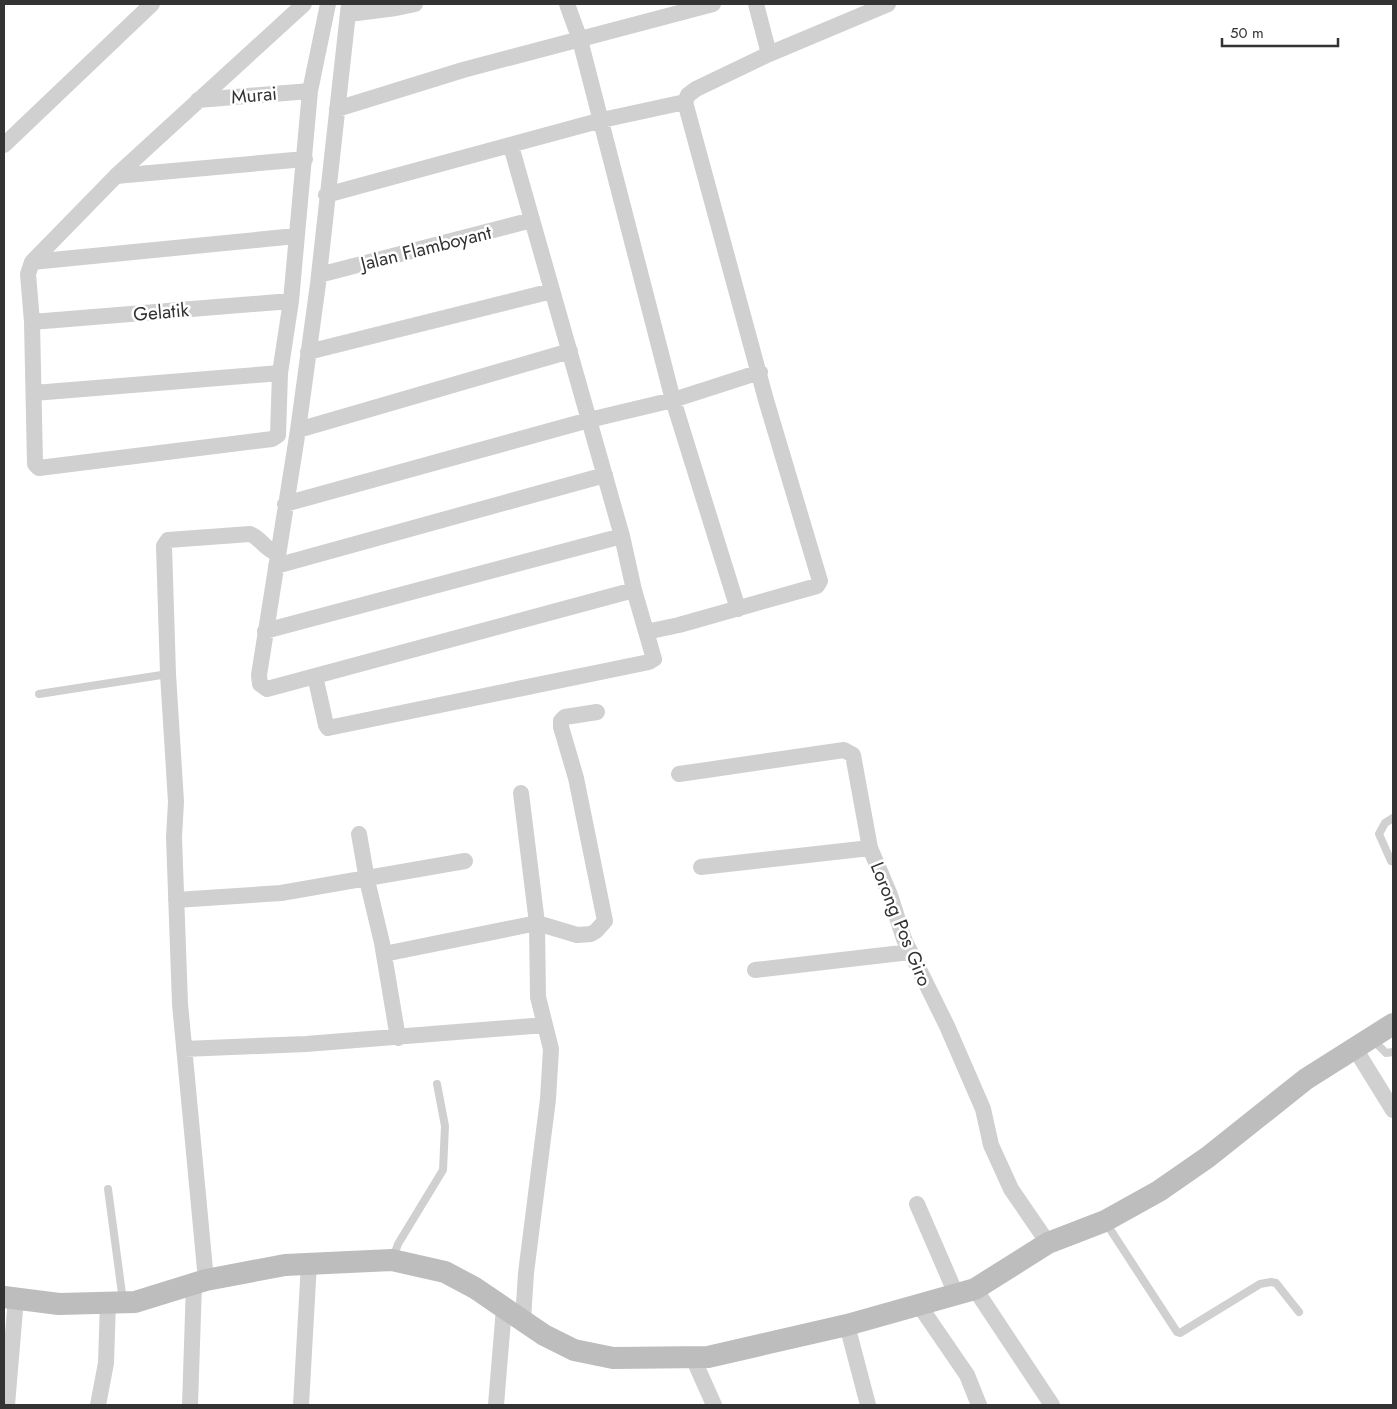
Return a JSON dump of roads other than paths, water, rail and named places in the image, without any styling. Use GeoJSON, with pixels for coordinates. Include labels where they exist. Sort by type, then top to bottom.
{"type":"FeatureCollection","features":[{"type":"Feature","properties":{"kind":"main road"},"geometry":{"type":"LineString","coordinates":[[10,1298],[60,1304],[135,1302],[200,1282],[285,1265],[392,1260],[445,1272],[475,1288],[544,1335],[574,1350],[614,1358],[693,1358],[847,1325],[966,1292],[1048,1243],[1105,1222],[1159,1191],[1201,1162],[1306,1078],[1393,1024]]}},
{"type":"Feature","properties":{"kind":"street"},"geometry":{"type":"LineString","coordinates":[[4,145],[152,4]]}},
{"type":"Feature","properties":{"kind":"street"},"geometry":{"type":"LineString","coordinates":[[304,4],[116,176],[32,262],[28,274],[32,322],[35,464],[44,469],[272,439],[279,432],[280,373],[291,301],[310,90],[328,4]]}},
{"type":"Feature","properties":{"kind":"street"},"geometry":{"type":"LineString","coordinates":[[415,4],[396,8],[349,9],[326,195],[319,275],[298,430],[258,675],[262,687],[267,689],[634,590]]}},
{"type":"Feature","properties":{"kind":"street"},"geometry":{"type":"LineString","coordinates":[[567,4],[580,40],[602,120],[673,400],[738,608]]}},
{"type":"Feature","properties":{"kind":"street"},"geometry":{"type":"LineString","coordinates":[[337,109],[463,70],[713,4]]}},
{"type":"Feature","properties":{"kind":"street"},"geometry":{"type":"LineString","coordinates":[[756,4],[769,54]]}},
{"type":"Feature","properties":{"kind":"street"},"geometry":{"type":"LineString","coordinates":[[646,632],[817,586],[820,581],[684,102],[688,95],[696,89],[859,10],[888,4]]}},
{"type":"Feature","properties":{"kind":"street","name":"Murai"},"geometry":{"type":"LineString","coordinates":[[198,100],[310,90]]}},
{"type":"Feature","properties":{"kind":"street"},"geometry":{"type":"LineString","coordinates":[[326,195],[602,120],[684,102]]}},
{"type":"Feature","properties":{"kind":"street"},"geometry":{"type":"LineString","coordinates":[[315,676],[328,728],[649,662],[654,659],[634,590],[622,536],[605,475],[511,146]]}},
{"type":"Feature","properties":{"kind":"street"},"geometry":{"type":"LineString","coordinates":[[116,176],[305,159]]}},
{"type":"Feature","properties":{"kind":"street","name":"Jalan Flamboyant"},"geometry":{"type":"LineString","coordinates":[[319,275],[532,220]]}},
{"type":"Feature","properties":{"kind":"street"},"geometry":{"type":"LineString","coordinates":[[32,262],[296,236]]}},
{"type":"Feature","properties":{"kind":"street"},"geometry":{"type":"LineString","coordinates":[[308,352],[552,291]]}},
{"type":"Feature","properties":{"kind":"street","name":"Gelatik"},"geometry":{"type":"LineString","coordinates":[[32,322],[291,301]]}},
{"type":"Feature","properties":{"kind":"street"},"geometry":{"type":"LineString","coordinates":[[298,430],[570,351]]}},
{"type":"Feature","properties":{"kind":"street"},"geometry":{"type":"LineString","coordinates":[[285,504],[589,420],[673,400],[760,372]]}},
{"type":"Feature","properties":{"kind":"street"},"geometry":{"type":"LineString","coordinates":[[34,394],[280,373]]}},
{"type":"Feature","properties":{"kind":"street"},"geometry":{"type":"LineString","coordinates":[[276,560],[605,475]]}},
{"type":"Feature","properties":{"kind":"street"},"geometry":{"type":"LineString","coordinates":[[190,1405],[200,1282],[176,900],[174,836],[176,802],[168,674],[164,546],[166,541],[250,534],[257,537],[276,560]]}},
{"type":"Feature","properties":{"kind":"street"},"geometry":{"type":"LineString","coordinates":[[265,631],[622,536]]}},
{"type":"Feature","properties":{"kind":"street"},"geometry":{"type":"LineString","coordinates":[[384,954],[537,923],[577,935],[591,934],[605,921],[576,778],[561,727],[561,721],[565,717],[597,712]]}},
{"type":"Feature","properties":{"kind":"street","name":"Lorong Pos Giro"},"geometry":{"type":"LineString","coordinates":[[679,774],[844,750],[851,753],[856,764],[870,848],[910,952],[947,1026],[983,1109],[990,1145],[1011,1189],[1048,1243]]}},
{"type":"Feature","properties":{"kind":"street"},"geometry":{"type":"LineString","coordinates":[[521,793],[537,923],[538,997],[551,1049],[548,1099],[526,1274],[523,1320]]}},
{"type":"Feature","properties":{"kind":"street"},"geometry":{"type":"LineString","coordinates":[[359,834],[366,880],[384,954],[398,1038]]}},
{"type":"Feature","properties":{"kind":"street"},"geometry":{"type":"LineString","coordinates":[[701,867],[870,848]]}},
{"type":"Feature","properties":{"kind":"street"},"geometry":{"type":"LineString","coordinates":[[176,900],[281,894],[466,861]]}},
{"type":"Feature","properties":{"kind":"street"},"geometry":{"type":"LineString","coordinates":[[755,970],[910,952]]}},
{"type":"Feature","properties":{"kind":"street"},"geometry":{"type":"LineString","coordinates":[[184,1049],[398,1038],[545,1025]]}},
{"type":"Feature","properties":{"kind":"street"},"geometry":{"type":"LineString","coordinates":[[1362,1042],[1393,1110]]}},
{"type":"Feature","properties":{"kind":"street"},"geometry":{"type":"LineString","coordinates":[[917,1204],[966,1292],[1052,1405]]}},
{"type":"Feature","properties":{"kind":"street"},"geometry":{"type":"LineString","coordinates":[[301,1405],[309,1263]]}},
{"type":"Feature","properties":{"kind":"street"},"geometry":{"type":"LineString","coordinates":[[7,1405],[10,1298]]}},
{"type":"Feature","properties":{"kind":"street"},"geometry":{"type":"LineString","coordinates":[[98,1405],[116,1302]]}},
{"type":"Feature","properties":{"kind":"street"},"geometry":{"type":"LineString","coordinates":[[918,1305],[967,1375],[979,1405]]}},
{"type":"Feature","properties":{"kind":"street"},"geometry":{"type":"LineString","coordinates":[[496,1405],[504,1308]]}},
{"type":"Feature","properties":{"kind":"street"},"geometry":{"type":"LineString","coordinates":[[847,1325],[868,1405]]}},
{"type":"Feature","properties":{"kind":"street"},"geometry":{"type":"LineString","coordinates":[[693,1358],[714,1405]]}},
{"type":"Feature","properties":{"kind":"lane"},"geometry":{"type":"LineString","coordinates":[[39,694],[168,674]]}},
{"type":"Feature","properties":{"kind":"lane"},"geometry":{"type":"LineString","coordinates":[[1391,861],[1378,834],[1385,823],[1393,818]]}},
{"type":"Feature","properties":{"kind":"lane"},"geometry":{"type":"LineString","coordinates":[[1362,1042],[1384,1052],[1393,1052]]}},
{"type":"Feature","properties":{"kind":"lane"},"geometry":{"type":"LineString","coordinates":[[392,1260],[398,1244],[443,1170],[445,1126],[437,1084]]}},
{"type":"Feature","properties":{"kind":"lane"},"geometry":{"type":"LineString","coordinates":[[108,1189],[116,1302]]}},
{"type":"Feature","properties":{"kind":"lane"},"geometry":{"type":"LineString","coordinates":[[1105,1222],[1177,1332],[1180,1333],[1260,1284],[1272,1282],[1276,1283],[1299,1312]]}}]}
